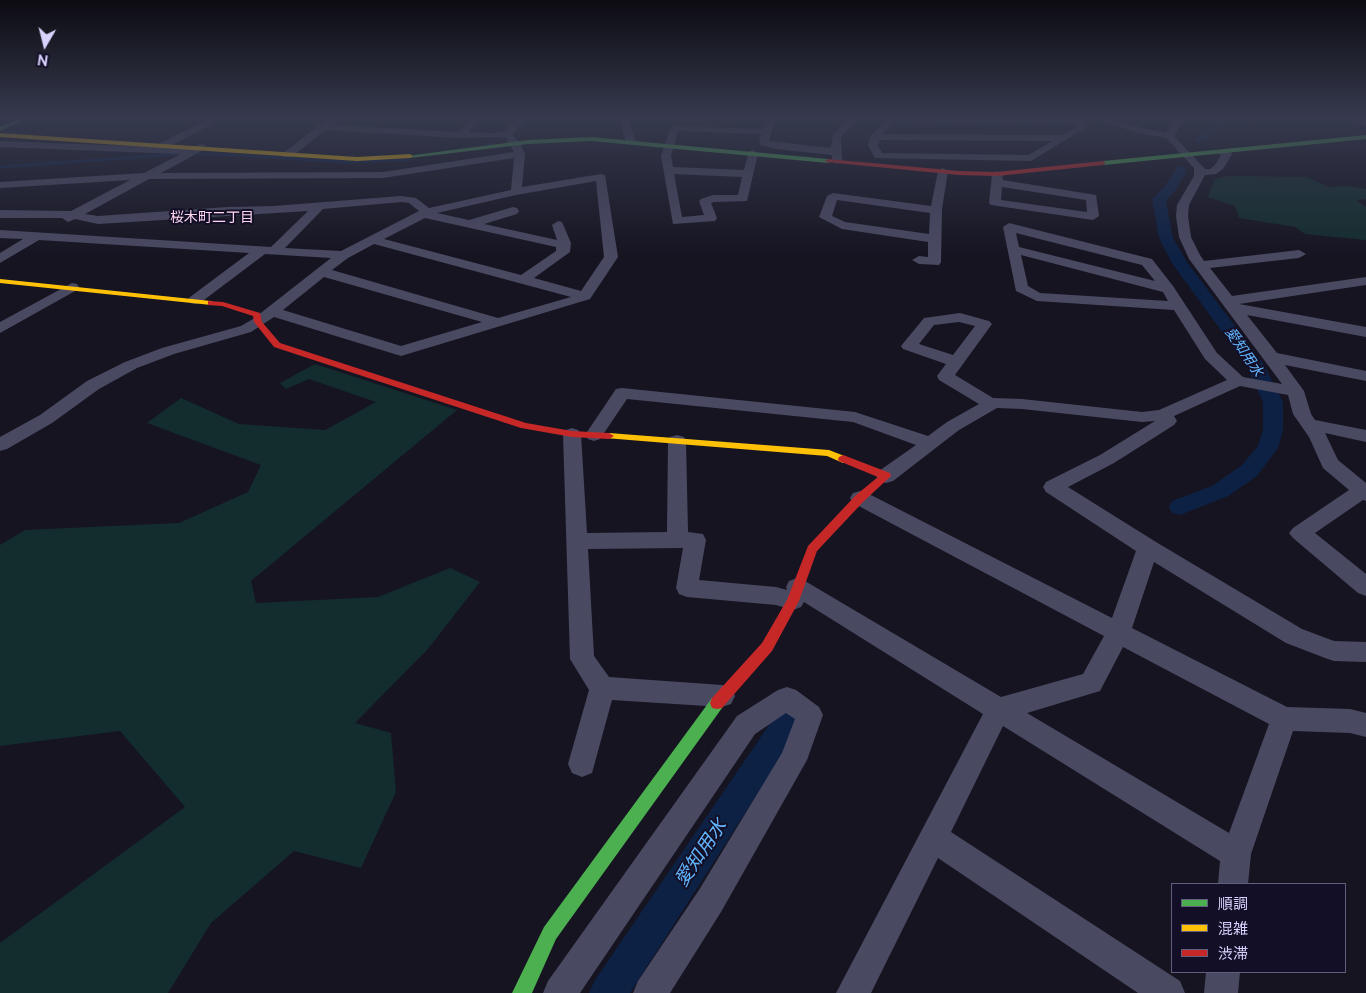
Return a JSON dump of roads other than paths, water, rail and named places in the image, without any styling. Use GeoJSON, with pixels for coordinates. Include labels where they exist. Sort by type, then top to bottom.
{"type":"FeatureCollection","features":[{"type":"Feature","properties":{"kind":"main road"},"geometry":{"type":"LineString","coordinates":[[884,164],[997,179],[1036,170],[1097,164]]}},
{"type":"Feature","properties":{"kind":"main road"},"geometry":{"type":"LineString","coordinates":[[0,281],[223,304],[257,315],[258,322],[277,345],[525,426],[583,435],[829,453],[886,476],[860,498],[812,548],[795,594],[767,647],[722,696],[550,933],[522,993]]}},
{"type":"Feature","properties":{"kind":"street"},"geometry":{"type":"LineString","coordinates":[[0,259],[73,215],[168,164]]}},
{"type":"Feature","properties":{"kind":"street"},"geometry":{"type":"LineString","coordinates":[[0,185],[146,176],[383,175],[453,164]]}},
{"type":"Feature","properties":{"kind":"street"},"geometry":{"type":"LineString","coordinates":[[516,192],[519,164]]}},
{"type":"Feature","properties":{"kind":"street"},"geometry":{"type":"LineString","coordinates":[[667,164],[677,221],[711,218],[705,201],[713,198],[743,199],[751,164]]}},
{"type":"Feature","properties":{"kind":"street"},"geometry":{"type":"LineString","coordinates":[[835,173],[836,164]]}},
{"type":"Feature","properties":{"kind":"street"},"geometry":{"type":"LineString","coordinates":[[1034,164],[1036,170]]}},
{"type":"Feature","properties":{"kind":"street"},"geometry":{"type":"LineString","coordinates":[[1196,164],[1199,167],[1200,176],[1184,205],[1182,216],[1185,237],[1194,256],[1272,357],[1286,388],[1318,437],[1330,464],[1364,493],[1300,534],[1366,586]]}},
{"type":"Feature","properties":{"kind":"street"},"geometry":{"type":"LineString","coordinates":[[1200,172],[1212,172],[1221,164]]}},
{"type":"Feature","properties":{"kind":"street"},"geometry":{"type":"LineString","coordinates":[[401,199],[429,168]]}},
{"type":"Feature","properties":{"kind":"street"},"geometry":{"type":"LineString","coordinates":[[668,170],[749,174]]}},
{"type":"Feature","properties":{"kind":"street"},"geometry":{"type":"LineString","coordinates":[[919,260],[934,262],[936,210],[943,172]]}},
{"type":"Feature","properties":{"kind":"street"},"geometry":{"type":"LineString","coordinates":[[0,445],[46,419],[94,385],[131,365],[175,349],[246,329],[274,312],[343,255],[425,213],[516,192],[601,177],[611,257],[586,296],[401,350],[274,312]]}},
{"type":"Feature","properties":{"kind":"street"},"geometry":{"type":"LineString","coordinates":[[997,179],[1092,197],[1093,216],[995,203],[997,179]]}},
{"type":"Feature","properties":{"kind":"street"},"geometry":{"type":"LineString","coordinates":[[935,239],[842,225],[825,217],[833,196],[936,210]]}},
{"type":"Feature","properties":{"kind":"street"},"geometry":{"type":"LineString","coordinates":[[0,214],[73,215],[98,220],[319,207],[401,199],[412,200],[425,213],[563,245]]}},
{"type":"Feature","properties":{"kind":"street"},"geometry":{"type":"LineString","coordinates":[[195,300],[268,250],[319,207]]}},
{"type":"Feature","properties":{"kind":"street"},"geometry":{"type":"LineString","coordinates":[[470,224],[514,211]]}},
{"type":"Feature","properties":{"kind":"street"},"geometry":{"type":"LineString","coordinates":[[0,225],[26,214]]}},
{"type":"Feature","properties":{"kind":"street"},"geometry":{"type":"LineString","coordinates":[[524,279],[563,252],[563,245],[565,243],[558,225]]}},
{"type":"Feature","properties":{"kind":"street"},"geometry":{"type":"LineString","coordinates":[[1178,306],[1037,297],[1021,288],[1009,227],[1147,262],[1168,289],[1211,356],[1244,382]]}},
{"type":"Feature","properties":{"kind":"street"},"geometry":{"type":"LineString","coordinates":[[0,234],[343,255]]}},
{"type":"Feature","properties":{"kind":"street"},"geometry":{"type":"LineString","coordinates":[[372,240],[586,296]]}},
{"type":"Feature","properties":{"kind":"street"},"geometry":{"type":"LineString","coordinates":[[1013,249],[1168,289]]}},
{"type":"Feature","properties":{"kind":"street"},"geometry":{"type":"LineString","coordinates":[[1201,265],[1299,254]]}},
{"type":"Feature","properties":{"kind":"street"},"geometry":{"type":"LineString","coordinates":[[322,272],[497,322]]}},
{"type":"Feature","properties":{"kind":"street"},"geometry":{"type":"LineString","coordinates":[[1231,304],[1366,281]]}},
{"type":"Feature","properties":{"kind":"street"},"geometry":{"type":"LineString","coordinates":[[1351,283],[1366,292]]}},
{"type":"Feature","properties":{"kind":"street"},"geometry":{"type":"LineString","coordinates":[[0,328],[72,287]]}},
{"type":"Feature","properties":{"kind":"street"},"geometry":{"type":"LineString","coordinates":[[1231,304],[1366,332]]}},
{"type":"Feature","properties":{"kind":"street"},"geometry":{"type":"LineString","coordinates":[[1272,357],[1366,376]]}},
{"type":"Feature","properties":{"kind":"street"},"geometry":{"type":"LineString","coordinates":[[956,362],[945,376],[991,404]]}},
{"type":"Feature","properties":{"kind":"street"},"geometry":{"type":"LineString","coordinates":[[886,476],[952,426],[991,404],[1022,404],[1142,417],[1162,415],[1244,382],[1286,388]]}},
{"type":"Feature","properties":{"kind":"street"},"geometry":{"type":"LineString","coordinates":[[582,764],[602,688],[582,659],[577,541],[583,435],[622,394],[855,417],[930,443]]}},
{"type":"Feature","properties":{"kind":"street"},"geometry":{"type":"LineString","coordinates":[[1162,415],[1168,421],[1106,459],[1054,487],[1148,548],[1294,636],[1334,651],[1366,652]]}},
{"type":"Feature","properties":{"kind":"street"},"geometry":{"type":"LineString","coordinates":[[1309,424],[1366,436]]}},
{"type":"Feature","properties":{"kind":"street"},"geometry":{"type":"LineString","coordinates":[[677,441],[678,540]]}},
{"type":"Feature","properties":{"kind":"street"},"geometry":{"type":"LineString","coordinates":[[860,498],[1284,719],[1350,721],[1366,725]]}},
{"type":"Feature","properties":{"kind":"street"},"geometry":{"type":"LineString","coordinates":[[577,541],[695,540],[687,588],[776,596],[795,594],[998,710],[1236,854]]}},
{"type":"Feature","properties":{"kind":"street"},"geometry":{"type":"LineString","coordinates":[[853,993],[998,710],[1090,683],[1119,632],[1148,548]]}},
{"type":"Feature","properties":{"kind":"street"},"geometry":{"type":"LineString","coordinates":[[602,688],[722,696]]}},
{"type":"Feature","properties":{"kind":"street"},"geometry":{"type":"LineString","coordinates":[[560,993],[746,725],[787,698],[810,716],[794,760],[710,901],[650,993]]}},
{"type":"Feature","properties":{"kind":"street"},"geometry":{"type":"LineString","coordinates":[[1233,883],[1236,854],[1284,719]]}},
{"type":"Feature","properties":{"kind":"street"},"geometry":{"type":"LineString","coordinates":[[933,837],[1168,993]]}},
{"type":"Feature","properties":{"kind":"street"},"geometry":{"type":"LineString","coordinates":[[1221,993],[1223,973]]}},
{"type":"Feature","properties":{"kind":"waterway"},"geometry":{"type":"LineString","coordinates":[[0,167],[37,164]]}},
{"type":"Feature","properties":{"kind":"waterway","name":"愛知用水"},"geometry":{"type":"LineString","coordinates":[[1180,507],[1220,491],[1249,471],[1268,448],[1273,430],[1273,402],[1255,365],[1180,263],[1166,238],[1159,199],[1170,188],[1181,170]]}},
{"type":"Feature","properties":{"kind":"waterway","name":"愛知用水"},"geometry":{"type":"LineString","coordinates":[[608,993],[794,712]]}},
{"type":"Feature","properties":{"kind":"district","name":"桜木町二丁目"},"geometry":{"type":"Point","coordinates":[212,218]}}]}
